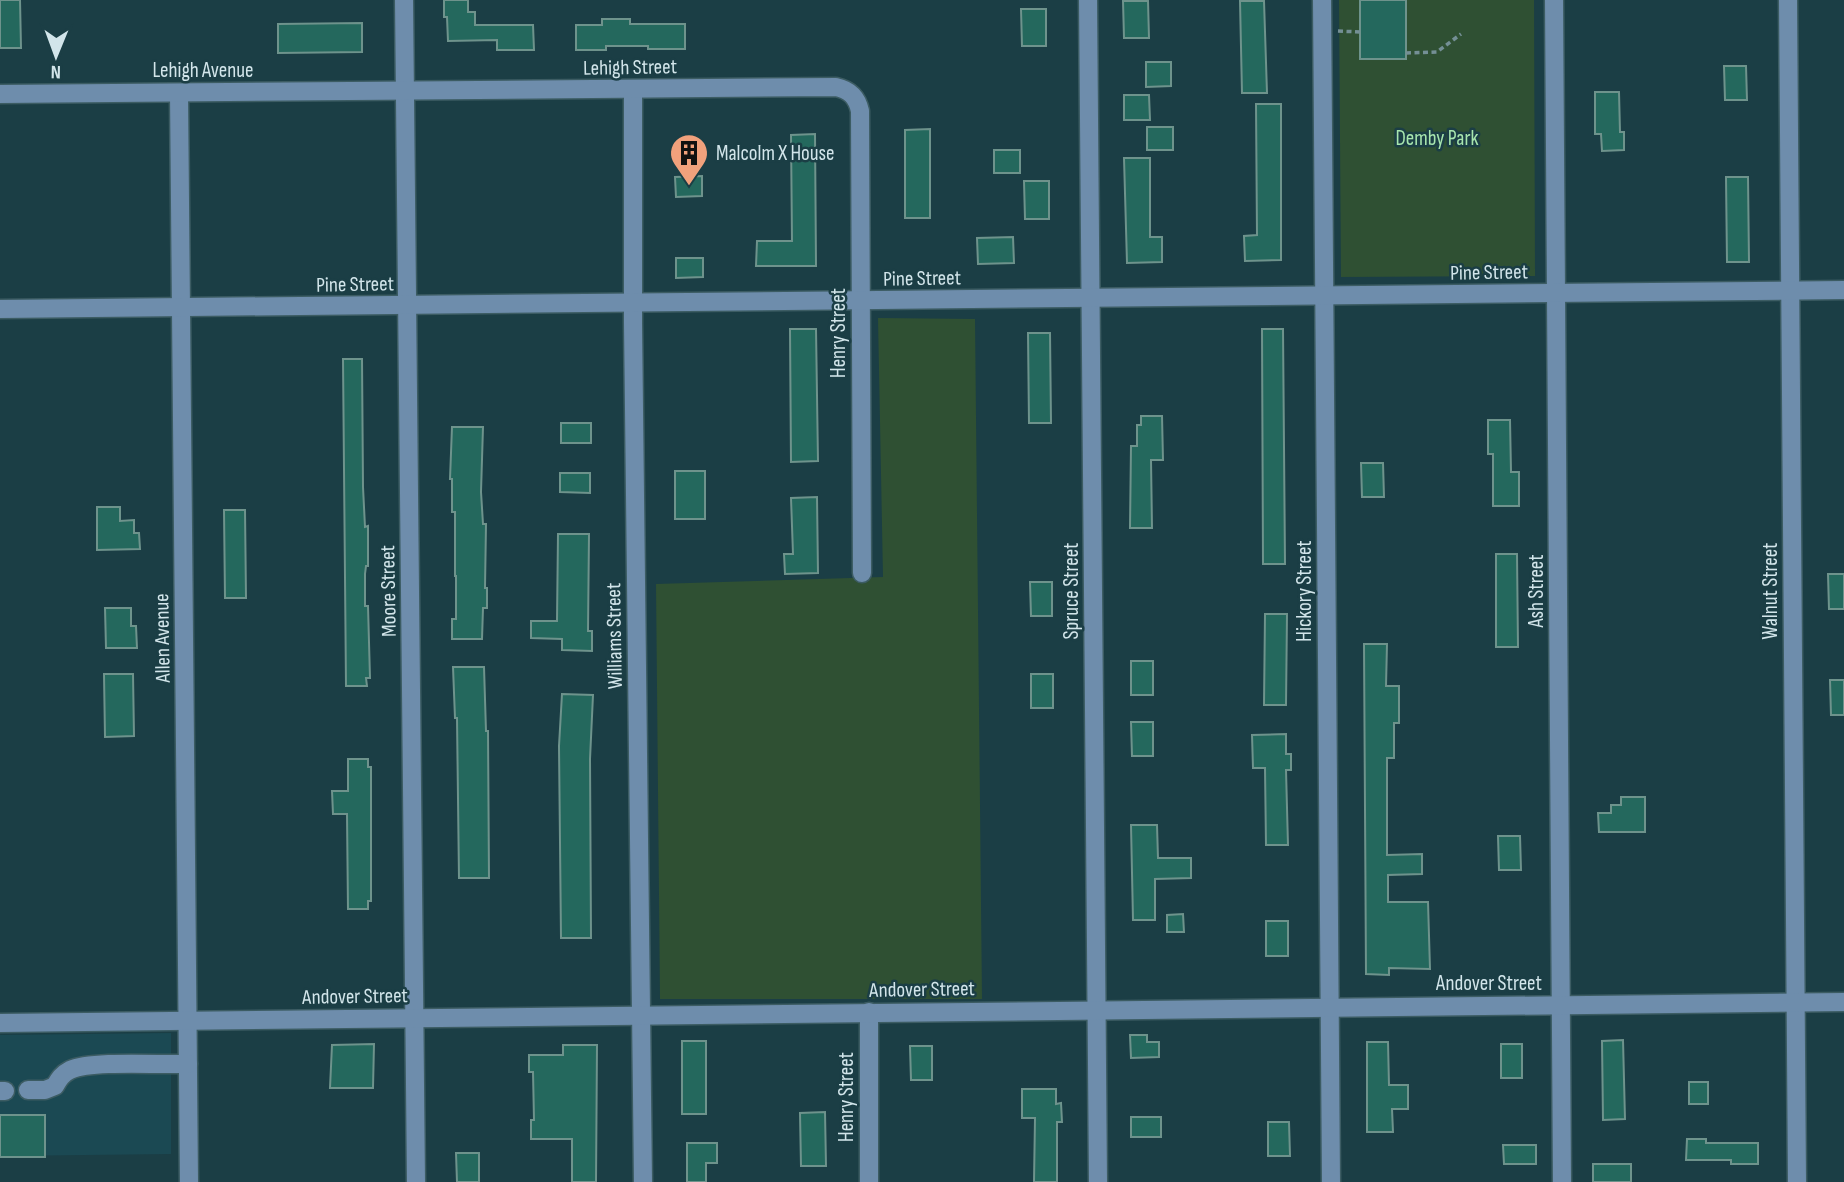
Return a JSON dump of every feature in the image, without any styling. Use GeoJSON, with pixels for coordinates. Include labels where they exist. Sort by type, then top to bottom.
{"type":"FeatureCollection","features":[{"type":"Feature","properties":{"kind":"street","name":"Moore Street"},"geometry":{"type":"LineString","coordinates":[[404,0],[416,1182]]}},
{"type":"Feature","properties":{"kind":"street","name":"Spruce Street"},"geometry":{"type":"LineString","coordinates":[[1088,0],[1098,1182]]}},
{"type":"Feature","properties":{"kind":"street","name":"Hickory Street"},"geometry":{"type":"LineString","coordinates":[[1322,0],[1331,1182]]}},
{"type":"Feature","properties":{"kind":"street","name":"Ash Street"},"geometry":{"type":"LineString","coordinates":[[1555,0],[1562,1182]]}},
{"type":"Feature","properties":{"kind":"street","name":"Walnut Street"},"geometry":{"type":"LineString","coordinates":[[1788,0],[1797,1182]]}},
{"type":"Feature","properties":{"kind":"street","name":"Lehigh Street"},"geometry":{"type":"LineString","coordinates":[[406,92],[836,87],[852,94]]}},
{"type":"Feature","properties":{"kind":"street","name":"Williams Street"},"geometry":{"type":"LineString","coordinates":[[633,89],[642,1182]]}},
{"type":"Feature","properties":{"kind":"street","name":"Lehigh Avenue"},"geometry":{"type":"LineString","coordinates":[[0,94],[406,92]]}},
{"type":"Feature","properties":{"kind":"street","name":"Allen Avenue"},"geometry":{"type":"LineString","coordinates":[[179,93],[189,1182]]}},
{"type":"Feature","properties":{"kind":"street","name":"Henry Street"},"geometry":{"type":"LineString","coordinates":[[852,94],[858,101],[860,111],[862,573]]}},
{"type":"Feature","properties":{"kind":"street","name":"Pine Street"},"geometry":{"type":"LineString","coordinates":[[0,309],[1844,290]]}},
{"type":"Feature","properties":{"kind":"street","name":"Andover Street"},"geometry":{"type":"LineString","coordinates":[[0,1023],[1844,1002]]}},
{"type":"Feature","properties":{"kind":"street","name":"Henry Street"},"geometry":{"type":"LineString","coordinates":[[869,1012],[869,1182]]}},
{"type":"Feature","properties":{"kind":"street"},"geometry":{"type":"LineString","coordinates":[[28,1090],[45,1090],[55,1086],[61,1076],[90,1065],[188,1064]]}},
{"type":"Feature","properties":{"kind":"path"},"geometry":{"type":"LineString","coordinates":[[1406,53],[1437,52],[1461,34]]}},
{"type":"Feature","properties":{"kind":"shaded area"},"geometry":{"type":"Polygon","coordinates":[[[171,1033],[171,1154],[0,1156],[0,1035],[171,1033]]]}},
{"type":"Feature","properties":{"kind":"green space","name":"Demby Park"},"geometry":{"type":"Polygon","coordinates":[[[1339,0],[1534,0],[1535,276],[1341,277],[1339,0]]]}},
{"type":"Feature","properties":{"kind":"green space"},"geometry":{"type":"Polygon","coordinates":[[[878,318],[975,319],[982,999],[660,999],[656,584],[883,577],[878,318]]]}},
{"type":"Feature","properties":{"kind":"building"},"geometry":{"type":"Polygon","coordinates":[[[0,0],[20,0],[21,48],[0,48],[0,0]]]}},
{"type":"Feature","properties":{"kind":"building"},"geometry":{"type":"Polygon","coordinates":[[[444,0],[468,0],[468,12],[475,12],[475,25],[533,25],[534,50],[497,50],[497,40],[448,41],[444,0]]]}},
{"type":"Feature","properties":{"kind":"building"},"geometry":{"type":"Polygon","coordinates":[[[1360,0],[1406,0],[1406,59],[1360,59],[1360,0]]]}},
{"type":"Feature","properties":{"kind":"building"},"geometry":{"type":"Polygon","coordinates":[[[1123,1],[1148,1],[1149,38],[1124,38],[1123,1]]]}},
{"type":"Feature","properties":{"kind":"building"},"geometry":{"type":"Polygon","coordinates":[[[1240,1],[1264,1],[1267,93],[1242,93],[1240,1]]]}},
{"type":"Feature","properties":{"kind":"building"},"geometry":{"type":"Polygon","coordinates":[[[1021,9],[1046,9],[1046,46],[1022,46],[1021,9]]]}},
{"type":"Feature","properties":{"kind":"building"},"geometry":{"type":"Polygon","coordinates":[[[602,19],[630,19],[630,24],[685,24],[685,49],[606,46],[606,50],[576,50],[576,25],[602,25],[602,19]]]}},
{"type":"Feature","properties":{"kind":"building"},"geometry":{"type":"Polygon","coordinates":[[[362,23],[362,52],[278,53],[278,24],[362,23]]]}},
{"type":"Feature","properties":{"kind":"building"},"geometry":{"type":"Polygon","coordinates":[[[1146,62],[1171,62],[1171,86],[1146,87],[1146,62]]]}},
{"type":"Feature","properties":{"kind":"building"},"geometry":{"type":"Polygon","coordinates":[[[1724,66],[1746,66],[1747,100],[1725,100],[1724,66]]]}},
{"type":"Feature","properties":{"kind":"building"},"geometry":{"type":"Polygon","coordinates":[[[1595,92],[1619,92],[1620,132],[1624,132],[1624,150],[1602,151],[1601,134],[1595,134],[1595,92]]]}},
{"type":"Feature","properties":{"kind":"building"},"geometry":{"type":"Polygon","coordinates":[[[1124,95],[1149,95],[1150,120],[1124,120],[1124,95]]]}},
{"type":"Feature","properties":{"kind":"building"},"geometry":{"type":"Polygon","coordinates":[[[1256,104],[1281,104],[1281,260],[1245,261],[1244,236],[1257,235],[1256,104]]]}},
{"type":"Feature","properties":{"kind":"building"},"geometry":{"type":"Polygon","coordinates":[[[1147,127],[1173,127],[1173,150],[1147,150],[1147,127]]]}},
{"type":"Feature","properties":{"kind":"building"},"geometry":{"type":"Polygon","coordinates":[[[930,129],[930,218],[905,218],[905,130],[930,129]]]}},
{"type":"Feature","properties":{"kind":"building"},"geometry":{"type":"Polygon","coordinates":[[[815,134],[816,266],[756,266],[757,241],[792,241],[791,135],[815,134]]]}},
{"type":"Feature","properties":{"kind":"building"},"geometry":{"type":"Polygon","coordinates":[[[994,150],[1020,150],[1020,173],[994,173],[994,150]]]}},
{"type":"Feature","properties":{"kind":"building"},"geometry":{"type":"Polygon","coordinates":[[[1124,158],[1150,158],[1150,237],[1162,237],[1162,262],[1127,263],[1124,158]]]}},
{"type":"Feature","properties":{"kind":"building","name":"Malcolm X House"},"geometry":{"type":"Polygon","coordinates":[[[702,176],[702,196],[676,197],[675,177],[702,176]]]}},
{"type":"Feature","properties":{"kind":"building"},"geometry":{"type":"Polygon","coordinates":[[[1726,177],[1748,177],[1749,262],[1727,262],[1726,177]]]}},
{"type":"Feature","properties":{"kind":"building"},"geometry":{"type":"Polygon","coordinates":[[[1024,181],[1049,181],[1049,219],[1025,219],[1024,181]]]}},
{"type":"Feature","properties":{"kind":"building"},"geometry":{"type":"Polygon","coordinates":[[[1013,237],[1014,263],[978,264],[977,238],[1013,237]]]}},
{"type":"Feature","properties":{"kind":"building"},"geometry":{"type":"Polygon","coordinates":[[[676,258],[703,258],[703,277],[676,278],[676,258]]]}},
{"type":"Feature","properties":{"kind":"building"},"geometry":{"type":"Polygon","coordinates":[[[790,329],[816,329],[818,461],[791,462],[790,329]]]}},
{"type":"Feature","properties":{"kind":"building"},"geometry":{"type":"Polygon","coordinates":[[[1262,329],[1283,329],[1285,564],[1263,564],[1262,329]]]}},
{"type":"Feature","properties":{"kind":"building"},"geometry":{"type":"Polygon","coordinates":[[[1028,333],[1050,333],[1051,423],[1029,423],[1028,333]]]}},
{"type":"Feature","properties":{"kind":"building"},"geometry":{"type":"Polygon","coordinates":[[[343,359],[362,359],[363,487],[365,527],[368,526],[365,606],[368,606],[370,678],[366,678],[367,686],[346,686],[343,359]]]}},
{"type":"Feature","properties":{"kind":"building"},"geometry":{"type":"Polygon","coordinates":[[[1141,416],[1162,416],[1163,460],[1151,460],[1152,528],[1130,528],[1131,446],[1137,446],[1137,425],[1141,425],[1141,416]]]}},
{"type":"Feature","properties":{"kind":"building"},"geometry":{"type":"Polygon","coordinates":[[[1488,420],[1510,420],[1511,472],[1519,472],[1519,506],[1493,506],[1493,454],[1488,454],[1488,420]]]}},
{"type":"Feature","properties":{"kind":"building"},"geometry":{"type":"Polygon","coordinates":[[[561,423],[591,423],[591,443],[561,443],[561,423]]]}},
{"type":"Feature","properties":{"kind":"building"},"geometry":{"type":"Polygon","coordinates":[[[452,427],[483,427],[481,492],[483,524],[486,524],[487,608],[483,608],[482,639],[452,639],[452,619],[456,619],[456,576],[455,512],[452,512],[450,479],[452,427]]]}},
{"type":"Feature","properties":{"kind":"building"},"geometry":{"type":"Polygon","coordinates":[[[1361,463],[1383,463],[1384,497],[1362,497],[1361,463]]]}},
{"type":"Feature","properties":{"kind":"building"},"geometry":{"type":"Polygon","coordinates":[[[675,471],[705,471],[705,519],[675,519],[675,471]]]}},
{"type":"Feature","properties":{"kind":"building"},"geometry":{"type":"Polygon","coordinates":[[[560,473],[590,473],[590,493],[560,492],[560,473]]]}},
{"type":"Feature","properties":{"kind":"building"},"geometry":{"type":"Polygon","coordinates":[[[817,497],[818,573],[785,574],[784,554],[793,554],[791,498],[817,497]]]}},
{"type":"Feature","properties":{"kind":"building"},"geometry":{"type":"Polygon","coordinates":[[[97,507],[120,507],[120,521],[134,520],[134,533],[139,533],[140,549],[97,550],[97,507]]]}},
{"type":"Feature","properties":{"kind":"building"},"geometry":{"type":"Polygon","coordinates":[[[224,510],[245,510],[246,598],[225,598],[224,510]]]}},
{"type":"Feature","properties":{"kind":"building"},"geometry":{"type":"Polygon","coordinates":[[[558,534],[589,534],[588,631],[592,631],[592,651],[562,650],[562,639],[531,638],[531,621],[557,621],[558,534]]]}},
{"type":"Feature","properties":{"kind":"building"},"geometry":{"type":"Polygon","coordinates":[[[1496,554],[1517,554],[1518,647],[1496,647],[1496,554]]]}},
{"type":"Feature","properties":{"kind":"building"},"geometry":{"type":"Polygon","coordinates":[[[1828,574],[1844,574],[1844,609],[1829,609],[1828,574]]]}},
{"type":"Feature","properties":{"kind":"building"},"geometry":{"type":"Polygon","coordinates":[[[1030,582],[1052,582],[1052,616],[1031,616],[1030,582]]]}},
{"type":"Feature","properties":{"kind":"building"},"geometry":{"type":"Polygon","coordinates":[[[105,608],[131,608],[131,626],[136,626],[137,648],[106,648],[105,608]]]}},
{"type":"Feature","properties":{"kind":"building"},"geometry":{"type":"Polygon","coordinates":[[[1265,614],[1287,614],[1286,705],[1264,705],[1265,614]]]}},
{"type":"Feature","properties":{"kind":"building"},"geometry":{"type":"Polygon","coordinates":[[[1364,644],[1387,644],[1386,686],[1399,686],[1399,723],[1394,723],[1394,758],[1387,758],[1387,855],[1422,854],[1422,874],[1388,875],[1388,902],[1428,902],[1430,969],[1389,968],[1389,975],[1366,974],[1364,644]]]}},
{"type":"Feature","properties":{"kind":"building"},"geometry":{"type":"Polygon","coordinates":[[[1131,661],[1153,661],[1153,695],[1131,695],[1131,661]]]}},
{"type":"Feature","properties":{"kind":"building"},"geometry":{"type":"Polygon","coordinates":[[[453,667],[484,667],[488,731],[489,878],[459,878],[457,718],[453,667]]]}},
{"type":"Feature","properties":{"kind":"building"},"geometry":{"type":"Polygon","coordinates":[[[104,674],[133,674],[134,736],[105,737],[104,674]]]}},
{"type":"Feature","properties":{"kind":"building"},"geometry":{"type":"Polygon","coordinates":[[[1031,674],[1053,674],[1053,708],[1031,708],[1031,674]]]}},
{"type":"Feature","properties":{"kind":"building"},"geometry":{"type":"Polygon","coordinates":[[[1830,680],[1844,680],[1844,715],[1831,715],[1830,680]]]}},
{"type":"Feature","properties":{"kind":"building"},"geometry":{"type":"Polygon","coordinates":[[[562,694],[593,695],[590,759],[591,938],[561,938],[559,746],[562,694]]]}},
{"type":"Feature","properties":{"kind":"building"},"geometry":{"type":"Polygon","coordinates":[[[1131,722],[1153,722],[1153,756],[1132,756],[1131,722]]]}},
{"type":"Feature","properties":{"kind":"building"},"geometry":{"type":"Polygon","coordinates":[[[1286,734],[1286,754],[1291,754],[1291,770],[1286,770],[1288,845],[1266,845],[1265,768],[1253,768],[1252,735],[1286,734]]]}},
{"type":"Feature","properties":{"kind":"building"},"geometry":{"type":"Polygon","coordinates":[[[348,759],[368,759],[368,767],[371,767],[371,901],[368,901],[368,909],[348,909],[347,814],[333,814],[332,791],[348,791],[348,759]]]}},
{"type":"Feature","properties":{"kind":"building"},"geometry":{"type":"Polygon","coordinates":[[[1621,797],[1645,797],[1645,832],[1599,832],[1598,813],[1611,813],[1611,805],[1621,805],[1621,797]]]}},
{"type":"Feature","properties":{"kind":"building"},"geometry":{"type":"Polygon","coordinates":[[[1131,825],[1157,825],[1158,858],[1191,858],[1191,878],[1155,879],[1155,920],[1133,920],[1131,825]]]}},
{"type":"Feature","properties":{"kind":"building"},"geometry":{"type":"Polygon","coordinates":[[[1498,836],[1520,836],[1521,870],[1499,870],[1498,836]]]}},
{"type":"Feature","properties":{"kind":"building"},"geometry":{"type":"Polygon","coordinates":[[[1183,914],[1184,932],[1167,932],[1167,915],[1183,914]]]}},
{"type":"Feature","properties":{"kind":"building"},"geometry":{"type":"Polygon","coordinates":[[[1266,921],[1288,921],[1288,956],[1266,956],[1266,921]]]}},
{"type":"Feature","properties":{"kind":"building"},"geometry":{"type":"Polygon","coordinates":[[[1130,1035],[1147,1035],[1147,1042],[1159,1042],[1159,1057],[1131,1058],[1130,1035]]]}},
{"type":"Feature","properties":{"kind":"building"},"geometry":{"type":"Polygon","coordinates":[[[1623,1040],[1625,1119],[1603,1120],[1602,1041],[1623,1040]]]}},
{"type":"Feature","properties":{"kind":"building"},"geometry":{"type":"Polygon","coordinates":[[[682,1041],[706,1041],[706,1114],[682,1114],[682,1041]]]}},
{"type":"Feature","properties":{"kind":"building"},"geometry":{"type":"Polygon","coordinates":[[[1367,1042],[1388,1042],[1389,1085],[1408,1085],[1408,1109],[1392,1109],[1393,1132],[1367,1132],[1367,1042]]]}},
{"type":"Feature","properties":{"kind":"building"},"geometry":{"type":"Polygon","coordinates":[[[374,1044],[373,1088],[330,1088],[332,1045],[374,1044]]]}},
{"type":"Feature","properties":{"kind":"building"},"geometry":{"type":"Polygon","coordinates":[[[1501,1044],[1522,1044],[1522,1078],[1501,1078],[1501,1044]]]}},
{"type":"Feature","properties":{"kind":"building"},"geometry":{"type":"Polygon","coordinates":[[[563,1045],[597,1045],[596,1182],[572,1182],[572,1139],[531,1139],[531,1120],[534,1120],[533,1072],[529,1072],[529,1055],[563,1055],[563,1045]]]}},
{"type":"Feature","properties":{"kind":"building"},"geometry":{"type":"Polygon","coordinates":[[[910,1046],[932,1046],[932,1080],[911,1080],[910,1046]]]}},
{"type":"Feature","properties":{"kind":"building"},"geometry":{"type":"Polygon","coordinates":[[[1689,1082],[1708,1082],[1708,1104],[1689,1104],[1689,1082]]]}},
{"type":"Feature","properties":{"kind":"building"},"geometry":{"type":"Polygon","coordinates":[[[1022,1089],[1056,1089],[1056,1104],[1061,1103],[1062,1122],[1057,1122],[1057,1182],[1034,1182],[1035,1118],[1022,1118],[1022,1089]]]}},
{"type":"Feature","properties":{"kind":"building"},"geometry":{"type":"Polygon","coordinates":[[[825,1112],[826,1166],[801,1166],[800,1113],[825,1112]]]}},
{"type":"Feature","properties":{"kind":"building"},"geometry":{"type":"Polygon","coordinates":[[[0,1115],[45,1115],[45,1157],[0,1157],[0,1115]]]}},
{"type":"Feature","properties":{"kind":"building"},"geometry":{"type":"Polygon","coordinates":[[[1131,1117],[1161,1117],[1161,1137],[1131,1137],[1131,1117]]]}},
{"type":"Feature","properties":{"kind":"building"},"geometry":{"type":"Polygon","coordinates":[[[1268,1122],[1289,1122],[1290,1156],[1268,1156],[1268,1122]]]}},
{"type":"Feature","properties":{"kind":"building"},"geometry":{"type":"Polygon","coordinates":[[[1687,1139],[1706,1139],[1706,1143],[1758,1143],[1758,1164],[1731,1164],[1731,1160],[1686,1160],[1687,1139]]]}},
{"type":"Feature","properties":{"kind":"building"},"geometry":{"type":"Polygon","coordinates":[[[687,1143],[717,1143],[717,1163],[706,1163],[706,1182],[687,1182],[687,1143]]]}},
{"type":"Feature","properties":{"kind":"building"},"geometry":{"type":"Polygon","coordinates":[[[1503,1145],[1536,1145],[1536,1164],[1504,1164],[1503,1145]]]}},
{"type":"Feature","properties":{"kind":"building"},"geometry":{"type":"Polygon","coordinates":[[[456,1153],[479,1153],[479,1182],[457,1182],[456,1153]]]}},
{"type":"Feature","properties":{"kind":"building"},"geometry":{"type":"Polygon","coordinates":[[[1593,1164],[1631,1164],[1631,1182],[1593,1182],[1593,1164]]]}},
{"type":"Feature","properties":{"kind":"place","name":"Malcolm X House"},"geometry":{"type":"Point","coordinates":[689,187]}}]}
